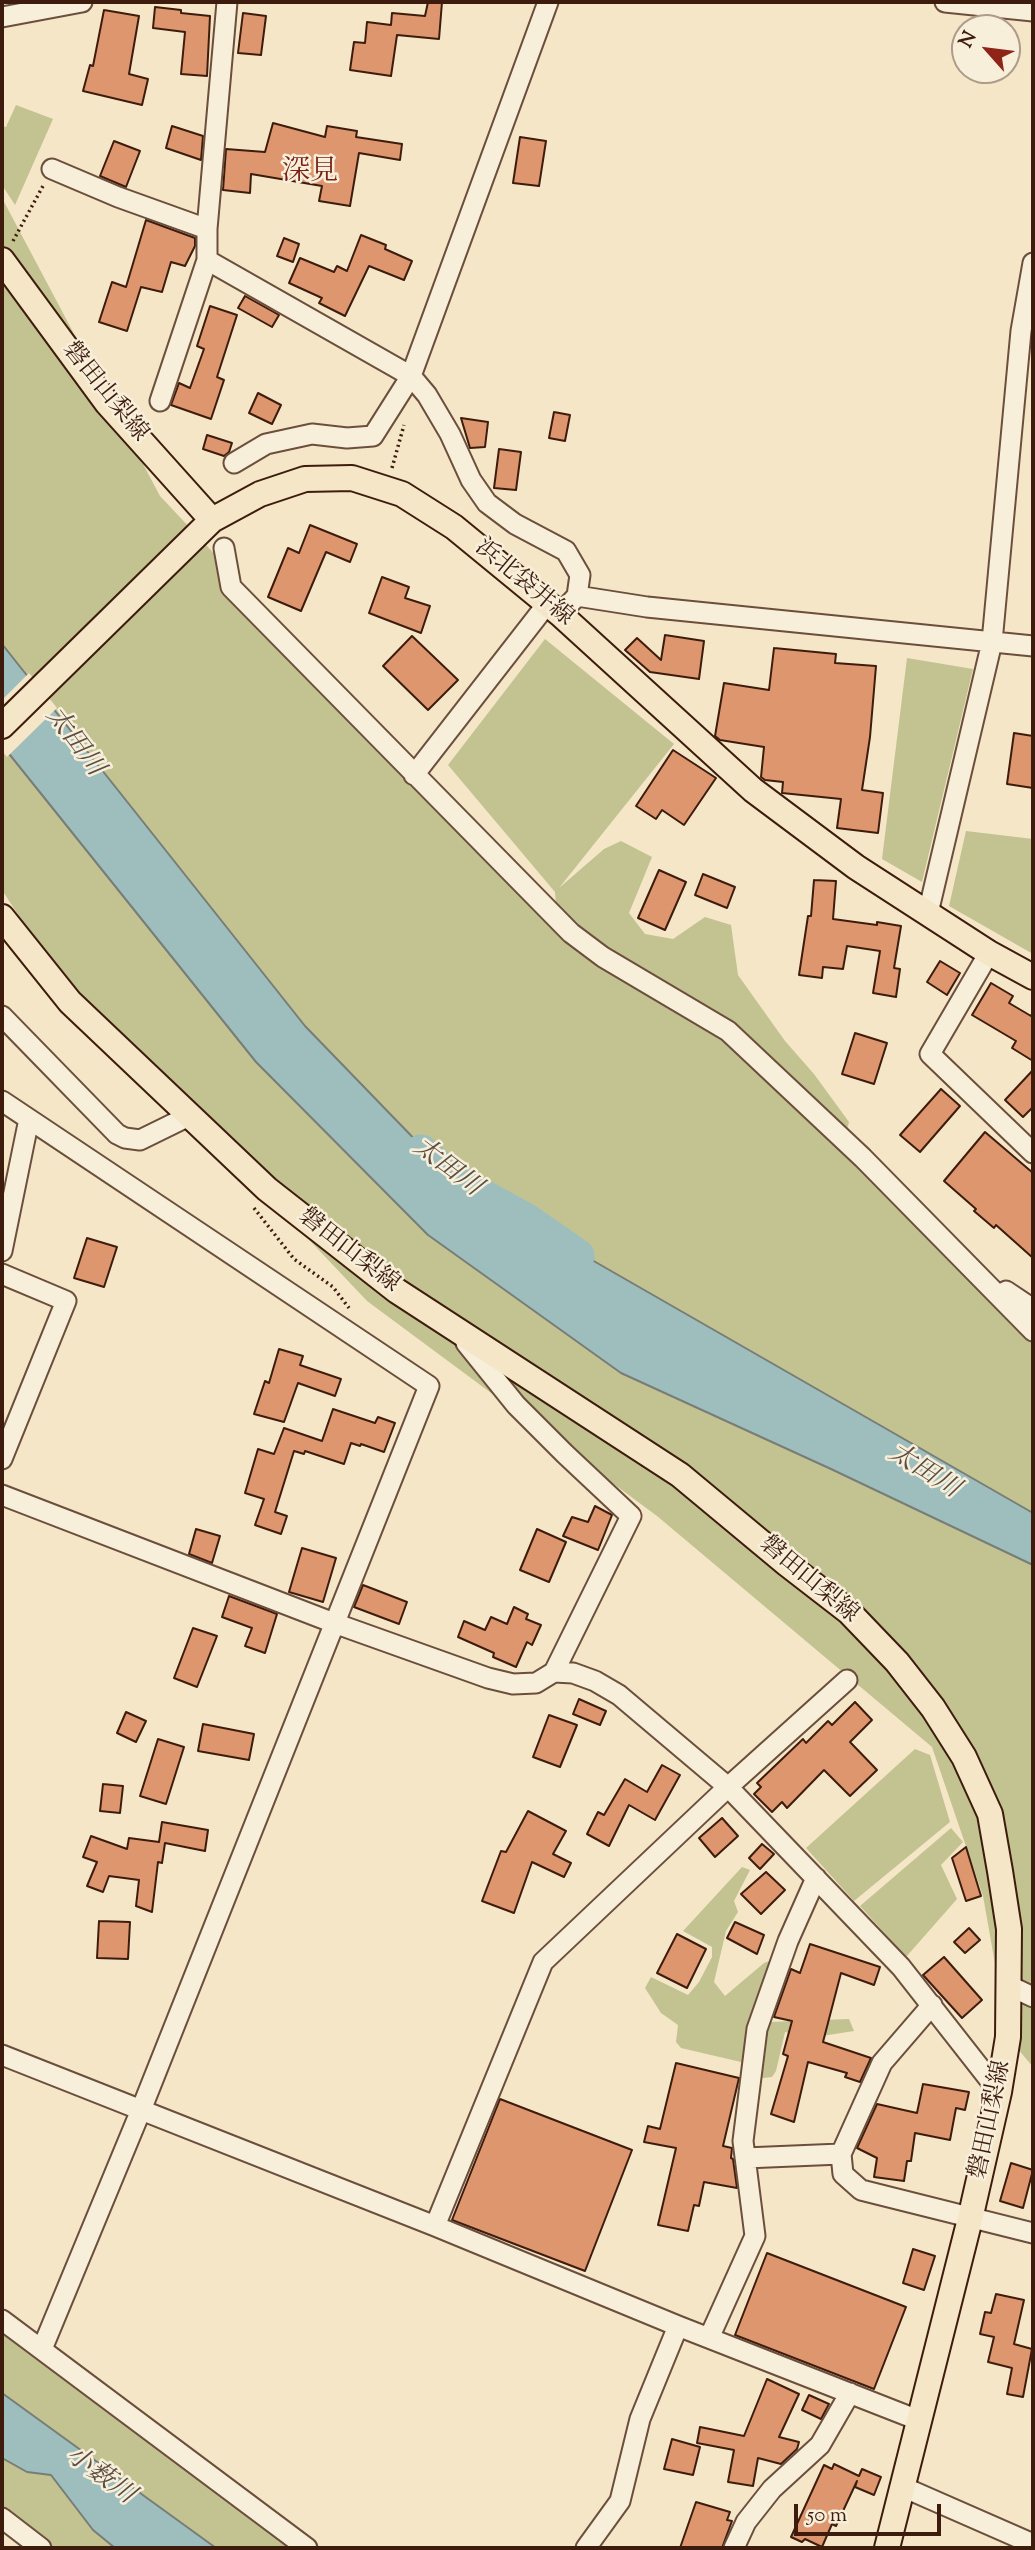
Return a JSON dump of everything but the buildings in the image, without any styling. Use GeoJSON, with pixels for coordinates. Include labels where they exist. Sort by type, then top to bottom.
{"type":"FeatureCollection","features":[{"type":"Feature","properties":{"kind":"main road","name":"磐田山梨線"},"geometry":{"type":"LineString","coordinates":[[6,253],[107,403],[212,520]]}},
{"type":"Feature","properties":{"kind":"main road","name":"浜北袋井線"},"geometry":{"type":"LineString","coordinates":[[2,726],[212,520],[260,494],[305,479],[352,478],[402,494],[454,527],[553,609],[753,790],[856,867],[989,953],[1033,977]]}},
{"type":"Feature","properties":{"kind":"main road","name":"磐田山梨線"},"geometry":{"type":"LineString","coordinates":[[2,917],[70,1002],[267,1189],[397,1291],[681,1475],[849,1612],[897,1662],[933,1708],[964,1757],[990,1814],[1009,1929],[1008,2037],[999,2092],[970,2220],[887,2548]]}},
{"type":"Feature","properties":{"kind":"street"},"geometry":{"type":"LineString","coordinates":[[2,17],[57,4],[82,2]]}},
{"type":"Feature","properties":{"kind":"street"},"geometry":{"type":"LineString","coordinates":[[160,401],[207,260],[207,229],[228,2]]}},
{"type":"Feature","properties":{"kind":"street"},"geometry":{"type":"LineString","coordinates":[[234,463],[266,444],[312,434],[347,438],[373,436],[411,376],[548,2]]}},
{"type":"Feature","properties":{"kind":"street"},"geometry":{"type":"LineString","coordinates":[[945,2],[1033,11]]}},
{"type":"Feature","properties":{"kind":"street"},"geometry":{"type":"LineString","coordinates":[[52,169],[118,197],[207,229]]}},
{"type":"Feature","properties":{"kind":"street"},"geometry":{"type":"LineString","coordinates":[[207,260],[411,376],[427,395],[450,434],[471,480],[487,503],[515,524],[566,551],[580,575],[577,597]]}},
{"type":"Feature","properties":{"kind":"street"},"geometry":{"type":"LineString","coordinates":[[928,913],[992,642],[1021,331],[1033,262]]}},
{"type":"Feature","properties":{"kind":"street"},"geometry":{"type":"LineString","coordinates":[[225,548],[231,587],[571,933],[603,957],[728,1031],[863,1157],[1033,1331]]}},
{"type":"Feature","properties":{"kind":"street"},"geometry":{"type":"LineString","coordinates":[[414,775],[553,609],[577,597],[647,607],[1033,646]]}},
{"type":"Feature","properties":{"kind":"street"},"geometry":{"type":"LineString","coordinates":[[989,953],[930,1054],[1033,1153]]}},
{"type":"Feature","properties":{"kind":"street"},"geometry":{"type":"LineString","coordinates":[[2,1016],[117,1134],[140,1140],[191,1115]]}},
{"type":"Feature","properties":{"kind":"street"},"geometry":{"type":"LineString","coordinates":[[2,1101],[429,1386],[141,2110],[42,2349]]}},
{"type":"Feature","properties":{"kind":"street"},"geometry":{"type":"LineString","coordinates":[[2,1251],[29,1119]]}},
{"type":"Feature","properties":{"kind":"street"},"geometry":{"type":"LineString","coordinates":[[970,1266],[1033,1309]]}},
{"type":"Feature","properties":{"kind":"street"},"geometry":{"type":"LineString","coordinates":[[2,1274],[66,1301],[2,1459]]}},
{"type":"Feature","properties":{"kind":"street"},"geometry":{"type":"LineString","coordinates":[[453,1328],[479,1356],[516,1405],[631,1516],[554,1672]]}},
{"type":"Feature","properties":{"kind":"street"},"geometry":{"type":"LineString","coordinates":[[2,1495],[334,1623],[488,1678],[513,1684],[536,1683],[554,1672],[573,1672],[619,1695],[728,1787],[816,1878],[901,1967],[999,2092]]}},
{"type":"Feature","properties":{"kind":"street"},"geometry":{"type":"LineString","coordinates":[[435,2226],[543,1962],[728,1787],[847,1680]]}},
{"type":"Feature","properties":{"kind":"street"},"geometry":{"type":"LineString","coordinates":[[709,2338],[755,2236],[743,2141],[757,2029],[788,1941],[816,1878]]}},
{"type":"Feature","properties":{"kind":"street"},"geometry":{"type":"LineString","coordinates":[[1010,1986],[1033,1997]]}},
{"type":"Feature","properties":{"kind":"street"},"geometry":{"type":"LineString","coordinates":[[932,2005],[882,2063],[841,2154],[844,2174],[861,2190],[970,2220],[1033,2233]]}},
{"type":"Feature","properties":{"kind":"street"},"geometry":{"type":"LineString","coordinates":[[2,2055],[918,2420]]}},
{"type":"Feature","properties":{"kind":"street"},"geometry":{"type":"LineString","coordinates":[[745,2158],[841,2154]]}},
{"type":"Feature","properties":{"kind":"street"},"geometry":{"type":"LineString","coordinates":[[2,2320],[307,2548]]}},
{"type":"Feature","properties":{"kind":"street"},"geometry":{"type":"LineString","coordinates":[[586,2548],[620,2501],[640,2419],[678,2326]]}},
{"type":"Feature","properties":{"kind":"street"},"geometry":{"type":"LineString","coordinates":[[734,2548],[746,2522],[772,2489],[820,2445],[850,2393]]}},
{"type":"Feature","properties":{"kind":"street"},"geometry":{"type":"LineString","coordinates":[[903,2487],[1033,2544]]}},
{"type":"Feature","properties":{"kind":"street"},"geometry":{"type":"LineString","coordinates":[[2,2518],[41,2548]]}},
{"type":"Feature","properties":{"kind":"path"},"geometry":{"type":"LineString","coordinates":[[6,253],[52,169]]}},
{"type":"Feature","properties":{"kind":"path"},"geometry":{"type":"LineString","coordinates":[[393,465],[407,416]]}},
{"type":"Feature","properties":{"kind":"path"},"geometry":{"type":"LineString","coordinates":[[247,1199],[294,1259],[333,1287],[356,1317]]}},
{"type":"Feature","properties":{"kind":"green space"},"geometry":{"type":"Polygon","coordinates":[[[16,105],[53,119],[15,205],[2,185],[2,126],[6,127],[16,105]]]}},
{"type":"Feature","properties":{"kind":"green space"},"geometry":{"type":"Polygon","coordinates":[[[2,198],[160,496],[557,918],[555,892],[448,765],[545,639],[674,744],[559,888],[604,849],[621,841],[652,857],[629,913],[645,934],[673,939],[705,917],[731,925],[738,975],[785,1041],[814,1074],[849,1122],[846,1133],[739,1041],[1033,1332],[1033,2067],[1008,2037],[983,1896],[932,1747],[657,1516],[367,1301],[43,953],[2,890],[2,198]]]}},
{"type":"Feature","properties":{"kind":"green space"},"geometry":{"type":"Polygon","coordinates":[[[907,658],[973,669],[922,882],[882,859],[907,658]]]}},
{"type":"Feature","properties":{"kind":"green space"},"geometry":{"type":"Polygon","coordinates":[[[966,831],[1033,839],[1033,954],[949,906],[966,831]]]}},
{"type":"Feature","properties":{"kind":"green space"},"geometry":{"type":"Polygon","coordinates":[[[915,1749],[930,1755],[950,1822],[854,1901],[806,1848],[915,1749]]]}},
{"type":"Feature","properties":{"kind":"green space"},"geometry":{"type":"Polygon","coordinates":[[[951,1828],[963,1842],[941,1865],[957,1899],[906,1957],[860,1906],[951,1828]]]}},
{"type":"Feature","properties":{"kind":"green space"},"geometry":{"type":"Polygon","coordinates":[[[742,1867],[750,1870],[734,1901],[738,1912],[726,1931],[714,1982],[725,1996],[764,1963],[790,1953],[769,2022],[849,2019],[854,2031],[815,2037],[785,2032],[776,2071],[772,2077],[763,2078],[741,2062],[681,2048],[676,2042],[678,2025],[661,2013],[645,1988],[651,1977],[688,1995],[699,1982],[712,1957],[712,1947],[683,1931],[742,1867]]]}},
{"type":"Feature","properties":{"kind":"green space"},"geometry":{"type":"Polygon","coordinates":[[[2,2319],[315,2548],[41,2548],[2,2519],[2,2319]]]}},
{"type":"Feature","properties":{"kind":"water"},"geometry":{"type":"Polygon","coordinates":[[[2,644],[305,1026],[456,1182],[1033,1513],[1033,1565],[621,1373],[428,1235],[256,1062],[2,745],[2,644]]]}},
{"type":"Feature","properties":{"kind":"water","name":"小薮川"},"geometry":{"type":"Polygon","coordinates":[[[2,2393],[216,2548],[115,2548],[93,2530],[51,2475],[27,2472],[2,2458],[2,2393]]]}},
{"type":"Feature","properties":{"kind":"pier"},"geometry":{"type":"Polygon","coordinates":[[[29,673],[57,708],[7,757],[2,751],[2,700],[29,673]]]}},
{"type":"Feature","properties":{"kind":"waterway","name":"太田川"},"geometry":{"type":"LineString","coordinates":[[421,1152],[456,1182],[525,1220],[577,1256]]}},
{"type":"Feature","properties":{"kind":"district","name":"深見"},"geometry":{"type":"Point","coordinates":[310,174]}}]}
